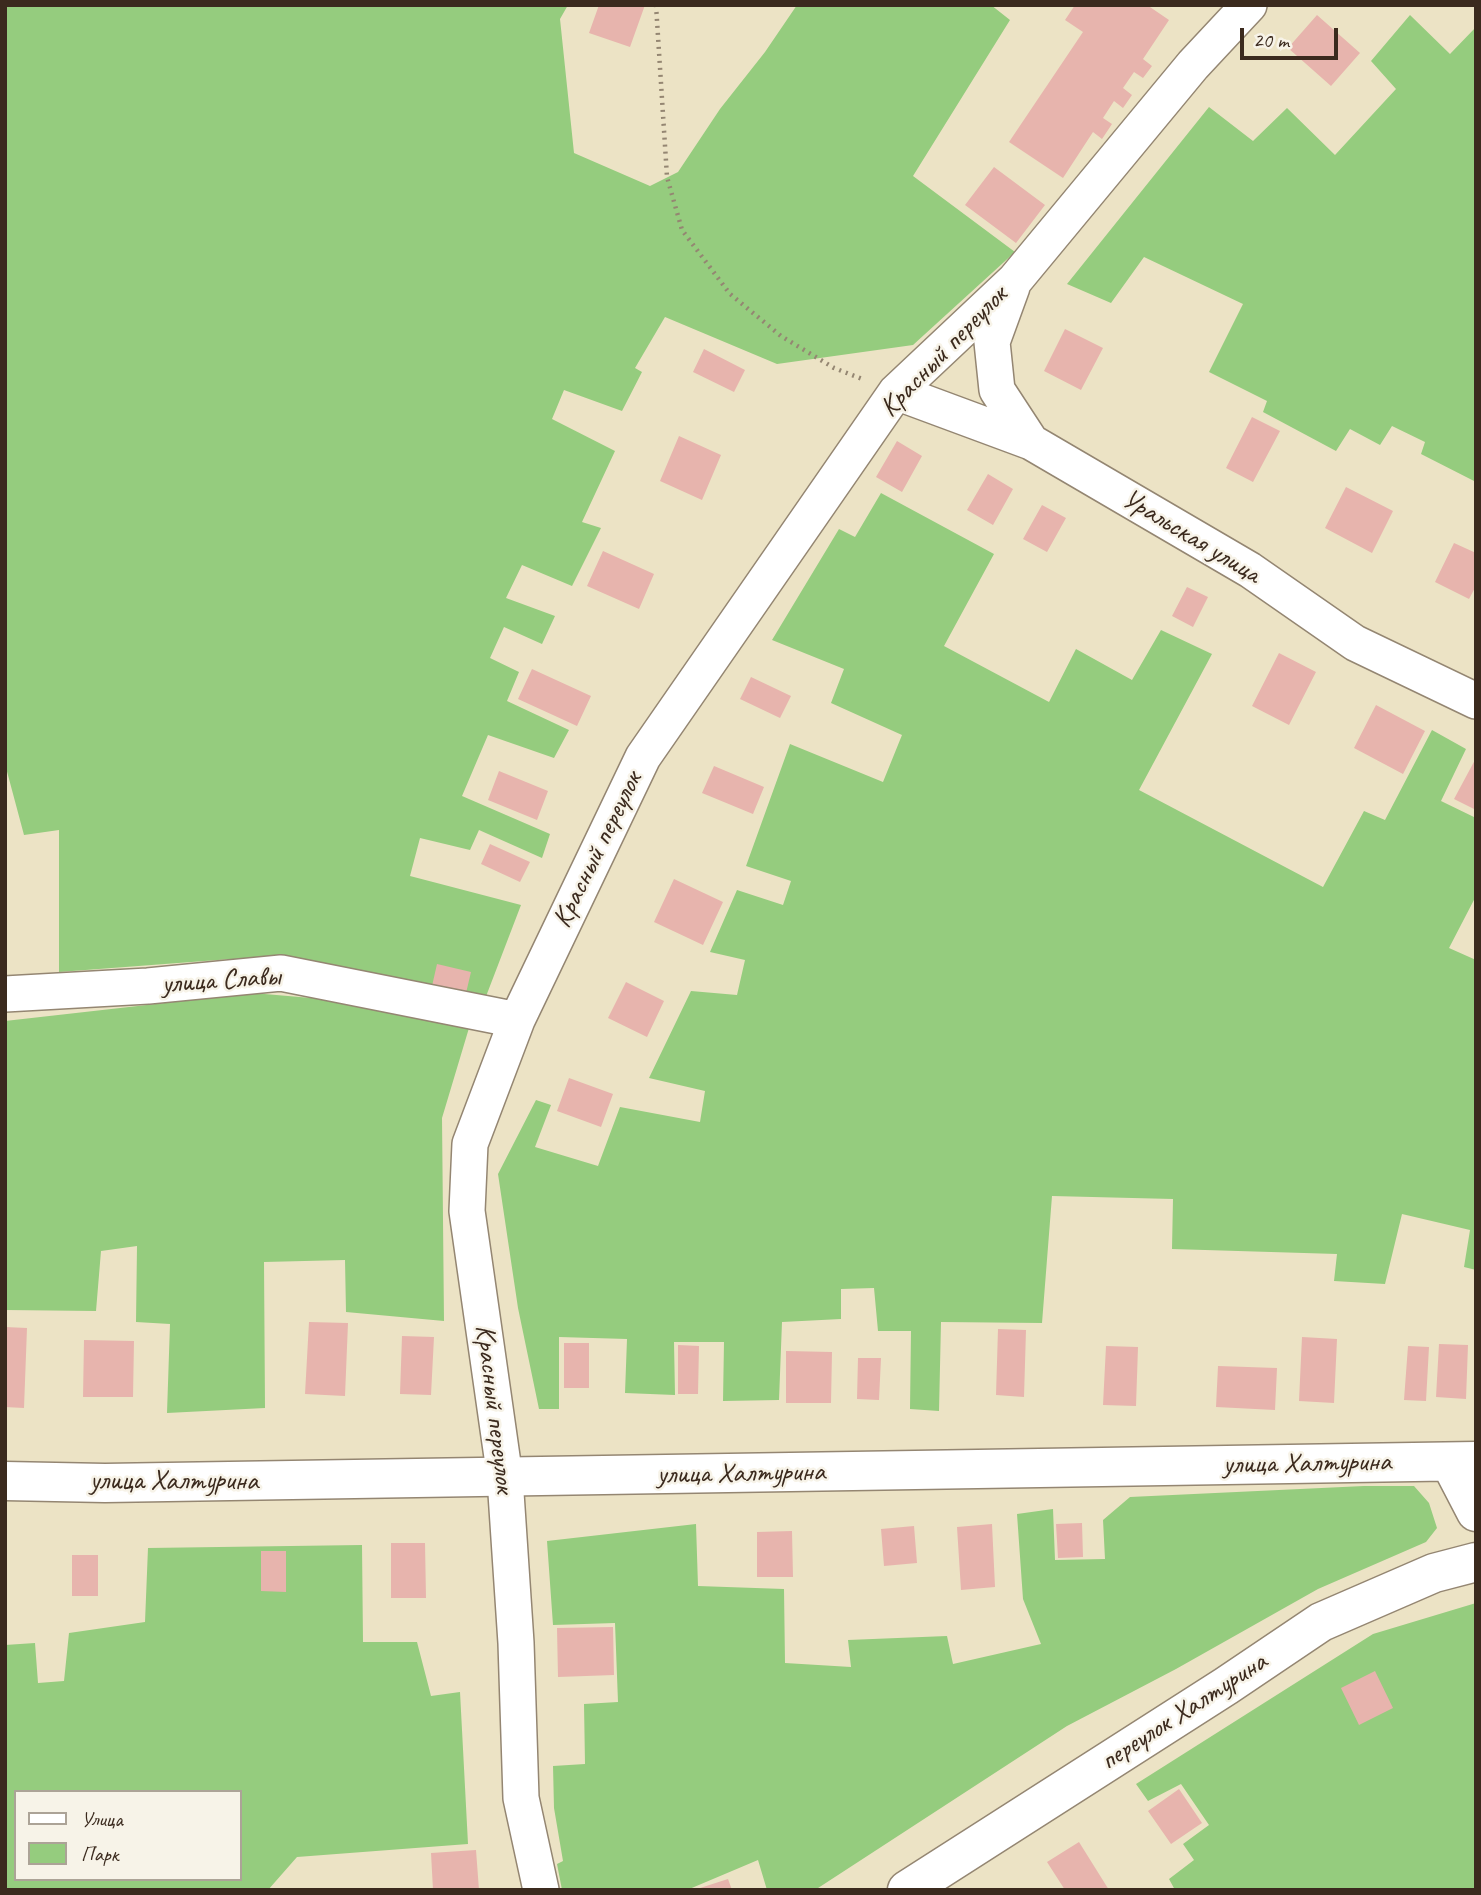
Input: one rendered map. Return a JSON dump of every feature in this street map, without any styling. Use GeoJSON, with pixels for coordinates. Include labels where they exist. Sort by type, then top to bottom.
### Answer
{"type":"FeatureCollection","features":[{"type":"Feature","properties":{"kind":"street","name":"Красный переулок"},"geometry":{"type":"LineString","coordinates":[[541,1890],[521,1798],[516,1643],[505,1478],[467,1211],[470,1144],[517,1020],[643,757],[896,392],[1015,280],[1193,65],[1249,5]]}},
{"type":"Feature","properties":{"kind":"street"},"geometry":{"type":"LineString","coordinates":[[1015,280],[992,342],[997,390],[1031,442]]}},
{"type":"Feature","properties":{"kind":"street","name":"Уральская улица"},"geometry":{"type":"LineString","coordinates":[[896,392],[1031,442],[1250,570],[1355,643],[1476,701]]}},
{"type":"Feature","properties":{"kind":"street","name":"улица Славы"},"geometry":{"type":"LineString","coordinates":[[5,994],[148,986],[281,973],[517,1020]]}},
{"type":"Feature","properties":{"kind":"street"},"geometry":{"type":"LineString","coordinates":[[1463,1461],[1476,1512]]}},
{"type":"Feature","properties":{"kind":"street","name":"улица Халтурина"},"geometry":{"type":"LineString","coordinates":[[5,1481],[105,1483],[505,1478],[1463,1461]]}},
{"type":"Feature","properties":{"kind":"street","name":"переулок Халтурина"},"geometry":{"type":"LineString","coordinates":[[907,1890],[1226,1686],[1321,1622],[1434,1573],[1476,1562]]}},
{"type":"Feature","properties":{"kind":"path"},"geometry":{"type":"LineString","coordinates":[[656,5],[667,177],[682,230],[730,294],[781,336],[834,368],[896,392]]}},
{"type":"Feature","properties":{"kind":"green space"},"geometry":{"type":"Polygon","coordinates":[[[5,5],[568,5],[560,19],[574,153],[650,186],[678,172],[720,109],[765,52],[797,5],[991,5],[1010,20],[913,176],[1015,252],[913,345],[777,364],[665,317],[635,368],[642,372],[622,411],[564,390],[552,419],[615,451],[582,522],[601,528],[572,586],[522,565],[506,598],[555,616],[542,644],[504,627],[490,658],[519,672],[507,701],[569,730],[554,758],[488,735],[462,796],[550,834],[542,858],[479,830],[470,850],[420,838],[410,876],[521,905],[485,999],[286,959],[231,959],[59,972],[59,830],[24,835],[5,764],[5,5]]]}},
{"type":"Feature","properties":{"kind":"green space"},"geometry":{"type":"Polygon","coordinates":[[[1410,15],[1450,54],[1476,27],[1476,482],[1421,454],[1425,442],[1392,426],[1380,445],[1350,429],[1336,451],[1263,412],[1267,401],[1209,372],[1243,304],[1144,257],[1111,303],[1067,284],[1209,107],[1253,141],[1287,108],[1335,155],[1396,89],[1371,61],[1410,15]]]}},
{"type":"Feature","properties":{"kind":"green space"},"geometry":{"type":"Polygon","coordinates":[[[881,493],[994,554],[944,646],[1049,702],[1076,649],[1132,680],[1161,630],[1212,654],[1139,790],[1323,887],[1364,811],[1385,820],[1432,730],[1466,749],[1441,801],[1476,818],[1476,896],[1449,948],[1476,960],[1476,1270],[1464,1267],[1470,1230],[1402,1214],[1385,1284],[1334,1281],[1337,1254],[1172,1249],[1173,1199],[1052,1196],[1042,1323],[941,1322],[939,1411],[910,1409],[911,1331],[878,1331],[874,1288],[841,1289],[841,1319],[782,1322],[779,1400],[723,1401],[724,1342],[674,1342],[675,1395],[625,1393],[627,1339],[559,1337],[559,1409],[539,1409],[518,1308],[498,1174],[536,1100],[551,1105],[535,1147],[598,1166],[620,1107],[700,1122],[705,1091],[649,1078],[691,991],[737,995],[745,960],[710,952],[737,890],[783,905],[791,881],[746,866],[790,744],[883,782],[902,735],[831,703],[844,669],[772,640],[839,529],[855,537],[881,493]]]}},
{"type":"Feature","properties":{"kind":"green space"},"geometry":{"type":"Polygon","coordinates":[[[253,993],[346,1001],[469,1028],[442,1118],[444,1321],[346,1312],[345,1260],[264,1262],[265,1408],[167,1413],[170,1324],[136,1322],[137,1246],[101,1251],[96,1311],[5,1310],[5,1021],[253,993]]]}},
{"type":"Feature","properties":{"kind":"green space"},"geometry":{"type":"Polygon","coordinates":[[[1414,1486],[1429,1503],[1437,1528],[1426,1542],[1318,1589],[1176,1669],[1067,1726],[815,1890],[767,1890],[758,1860],[687,1890],[562,1890],[557,1864],[563,1861],[554,1808],[553,1766],[585,1764],[584,1704],[618,1702],[615,1623],[553,1625],[547,1541],[696,1524],[698,1586],[784,1589],[785,1663],[851,1667],[848,1640],[947,1636],[953,1664],[1041,1644],[1023,1599],[1017,1514],[1053,1509],[1055,1560],[1105,1559],[1103,1520],[1130,1497],[1414,1486]]]}},
{"type":"Feature","properties":{"kind":"green space"},"geometry":{"type":"Polygon","coordinates":[[[362,1545],[363,1642],[417,1642],[431,1696],[460,1692],[468,1844],[297,1857],[268,1890],[5,1890],[5,1645],[35,1643],[38,1683],[64,1681],[69,1633],[145,1622],[148,1548],[362,1545]]]}},
{"type":"Feature","properties":{"kind":"green space"},"geometry":{"type":"Polygon","coordinates":[[[1476,1603],[1476,1890],[1175,1890],[1169,1879],[1194,1860],[1183,1844],[1209,1825],[1181,1784],[1148,1801],[1136,1784],[1373,1634],[1476,1603]]]}},
{"type":"Feature","properties":{"kind":"building"},"geometry":{"type":"Polygon","coordinates":[[[599,5],[645,5],[630,47],[589,33],[599,5]]]}},
{"type":"Feature","properties":{"kind":"building"},"geometry":{"type":"Polygon","coordinates":[[[1075,5],[1147,5],[1169,20],[1143,59],[1152,66],[1143,78],[1134,72],[1123,88],[1132,95],[1123,108],[1114,101],[1103,118],[1112,124],[1102,139],[1093,132],[1063,178],[1009,142],[1083,32],[1065,20],[1075,5]]]}},
{"type":"Feature","properties":{"kind":"building"},"geometry":{"type":"Polygon","coordinates":[[[1317,15],[1360,53],[1331,86],[1288,48],[1317,15]]]}},
{"type":"Feature","properties":{"kind":"building"},"geometry":{"type":"Polygon","coordinates":[[[994,167],[1045,205],[1016,243],[965,205],[994,167]]]}},
{"type":"Feature","properties":{"kind":"building"},"geometry":{"type":"Polygon","coordinates":[[[1065,329],[1103,348],[1081,390],[1044,371],[1065,329]]]}},
{"type":"Feature","properties":{"kind":"building"},"geometry":{"type":"Polygon","coordinates":[[[704,349],[745,370],[734,392],[693,372],[704,349]]]}},
{"type":"Feature","properties":{"kind":"building"},"geometry":{"type":"Polygon","coordinates":[[[1252,417],[1280,431],[1253,482],[1226,468],[1252,417]]]}},
{"type":"Feature","properties":{"kind":"building"},"geometry":{"type":"Polygon","coordinates":[[[679,436],[721,455],[702,500],[660,481],[679,436]]]}},
{"type":"Feature","properties":{"kind":"building"},"geometry":{"type":"Polygon","coordinates":[[[897,441],[922,456],[902,492],[876,477],[897,441]]]}},
{"type":"Feature","properties":{"kind":"building"},"geometry":{"type":"Polygon","coordinates":[[[988,474],[1013,489],[993,525],[967,510],[988,474]]]}},
{"type":"Feature","properties":{"kind":"building"},"geometry":{"type":"Polygon","coordinates":[[[1346,487],[1393,511],[1372,553],[1325,528],[1346,487]]]}},
{"type":"Feature","properties":{"kind":"building"},"geometry":{"type":"Polygon","coordinates":[[[1042,505],[1066,518],[1047,552],[1023,539],[1042,505]]]}},
{"type":"Feature","properties":{"kind":"building"},"geometry":{"type":"Polygon","coordinates":[[[1454,543],[1476,553],[1476,586],[1469,599],[1435,582],[1454,543]]]}},
{"type":"Feature","properties":{"kind":"building"},"geometry":{"type":"Polygon","coordinates":[[[603,551],[654,574],[639,609],[587,586],[603,551]]]}},
{"type":"Feature","properties":{"kind":"building"},"geometry":{"type":"Polygon","coordinates":[[[1187,587],[1208,597],[1193,627],[1172,616],[1187,587]]]}},
{"type":"Feature","properties":{"kind":"building"},"geometry":{"type":"Polygon","coordinates":[[[1279,653],[1316,672],[1289,725],[1252,706],[1279,653]]]}},
{"type":"Feature","properties":{"kind":"building"},"geometry":{"type":"Polygon","coordinates":[[[532,669],[591,696],[577,726],[518,699],[532,669]]]}},
{"type":"Feature","properties":{"kind":"building"},"geometry":{"type":"Polygon","coordinates":[[[751,677],[791,696],[780,718],[740,699],[751,677]]]}},
{"type":"Feature","properties":{"kind":"building"},"geometry":{"type":"Polygon","coordinates":[[[1376,705],[1425,731],[1403,774],[1354,748],[1376,705]]]}},
{"type":"Feature","properties":{"kind":"building"},"geometry":{"type":"Polygon","coordinates":[[[1476,758],[1476,810],[1454,799],[1476,758]]]}},
{"type":"Feature","properties":{"kind":"building"},"geometry":{"type":"Polygon","coordinates":[[[714,766],[764,787],[753,814],[702,793],[714,766]]]}},
{"type":"Feature","properties":{"kind":"building"},"geometry":{"type":"Polygon","coordinates":[[[499,771],[548,791],[537,820],[488,800],[499,771]]]}},
{"type":"Feature","properties":{"kind":"building"},"geometry":{"type":"Polygon","coordinates":[[[490,844],[530,862],[520,882],[481,864],[490,844]]]}},
{"type":"Feature","properties":{"kind":"building"},"geometry":{"type":"Polygon","coordinates":[[[674,879],[723,902],[703,945],[654,922],[674,879]]]}},
{"type":"Feature","properties":{"kind":"building"},"geometry":{"type":"Polygon","coordinates":[[[437,964],[471,972],[466,993],[432,986],[437,964]]]}},
{"type":"Feature","properties":{"kind":"building"},"geometry":{"type":"Polygon","coordinates":[[[626,982],[664,1001],[647,1037],[608,1018],[626,982]]]}},
{"type":"Feature","properties":{"kind":"building"},"geometry":{"type":"Polygon","coordinates":[[[569,1078],[613,1094],[601,1127],[557,1111],[569,1078]]]}},
{"type":"Feature","properties":{"kind":"building"},"geometry":{"type":"Polygon","coordinates":[[[309,1322],[348,1323],[345,1396],[305,1394],[309,1322]]]}},
{"type":"Feature","properties":{"kind":"building"},"geometry":{"type":"Polygon","coordinates":[[[5,1327],[27,1328],[24,1408],[5,1407],[5,1327]]]}},
{"type":"Feature","properties":{"kind":"building"},"geometry":{"type":"Polygon","coordinates":[[[998,1329],[1026,1330],[1024,1397],[996,1395],[998,1329]]]}},
{"type":"Feature","properties":{"kind":"building"},"geometry":{"type":"Polygon","coordinates":[[[402,1336],[434,1337],[431,1395],[400,1394],[402,1336]]]}},
{"type":"Feature","properties":{"kind":"building"},"geometry":{"type":"Polygon","coordinates":[[[1302,1337],[1337,1339],[1334,1403],[1299,1401],[1302,1337]]]}},
{"type":"Feature","properties":{"kind":"building"},"geometry":{"type":"Polygon","coordinates":[[[84,1340],[134,1341],[133,1397],[83,1397],[84,1340]]]}},
{"type":"Feature","properties":{"kind":"building"},"geometry":{"type":"Polygon","coordinates":[[[564,1343],[589,1343],[589,1388],[564,1388],[564,1343]]]}},
{"type":"Feature","properties":{"kind":"building"},"geometry":{"type":"Polygon","coordinates":[[[1439,1344],[1468,1345],[1466,1399],[1436,1397],[1439,1344]]]}},
{"type":"Feature","properties":{"kind":"building"},"geometry":{"type":"Polygon","coordinates":[[[678,1345],[699,1346],[698,1394],[678,1394],[678,1345]]]}},
{"type":"Feature","properties":{"kind":"building"},"geometry":{"type":"Polygon","coordinates":[[[1106,1346],[1138,1347],[1136,1406],[1103,1405],[1106,1346]]]}},
{"type":"Feature","properties":{"kind":"building"},"geometry":{"type":"Polygon","coordinates":[[[1408,1346],[1429,1347],[1426,1401],[1404,1400],[1408,1346]]]}},
{"type":"Feature","properties":{"kind":"building"},"geometry":{"type":"Polygon","coordinates":[[[786,1351],[832,1352],[831,1403],[786,1403],[786,1351]]]}},
{"type":"Feature","properties":{"kind":"building"},"geometry":{"type":"Polygon","coordinates":[[[858,1358],[881,1358],[879,1400],[857,1399],[858,1358]]]}},
{"type":"Feature","properties":{"kind":"building"},"geometry":{"type":"Polygon","coordinates":[[[1218,1366],[1277,1368],[1275,1410],[1216,1407],[1218,1366]]]}},
{"type":"Feature","properties":{"kind":"building"},"geometry":{"type":"Polygon","coordinates":[[[1082,1523],[1083,1557],[1058,1558],[1056,1524],[1082,1523]]]}},
{"type":"Feature","properties":{"kind":"building"},"geometry":{"type":"Polygon","coordinates":[[[992,1524],[995,1587],[961,1590],[957,1527],[992,1524]]]}},
{"type":"Feature","properties":{"kind":"building"},"geometry":{"type":"Polygon","coordinates":[[[914,1526],[917,1563],[884,1566],[881,1529],[914,1526]]]}},
{"type":"Feature","properties":{"kind":"building"},"geometry":{"type":"Polygon","coordinates":[[[792,1531],[793,1577],[757,1577],[757,1532],[792,1531]]]}},
{"type":"Feature","properties":{"kind":"building"},"geometry":{"type":"Polygon","coordinates":[[[391,1543],[425,1543],[426,1598],[391,1598],[391,1543]]]}},
{"type":"Feature","properties":{"kind":"building"},"geometry":{"type":"Polygon","coordinates":[[[261,1551],[286,1551],[286,1592],[261,1591],[261,1551]]]}},
{"type":"Feature","properties":{"kind":"building"},"geometry":{"type":"Polygon","coordinates":[[[72,1555],[98,1555],[98,1596],[72,1596],[72,1555]]]}},
{"type":"Feature","properties":{"kind":"building"},"geometry":{"type":"Polygon","coordinates":[[[613,1627],[614,1675],[558,1677],[557,1628],[613,1627]]]}},
{"type":"Feature","properties":{"kind":"building"},"geometry":{"type":"Polygon","coordinates":[[[1375,1671],[1393,1708],[1359,1725],[1341,1688],[1375,1671]]]}},
{"type":"Feature","properties":{"kind":"building"},"geometry":{"type":"Polygon","coordinates":[[[1179,1789],[1202,1823],[1171,1844],[1148,1811],[1179,1789]]]}},
{"type":"Feature","properties":{"kind":"building"},"geometry":{"type":"Polygon","coordinates":[[[1079,1842],[1109,1890],[1065,1890],[1047,1862],[1079,1842]]]}},
{"type":"Feature","properties":{"kind":"building"},"geometry":{"type":"Polygon","coordinates":[[[476,1850],[479,1890],[433,1890],[431,1853],[476,1850]]]}},
{"type":"Feature","properties":{"kind":"building"},"geometry":{"type":"Polygon","coordinates":[[[728,1879],[732,1890],[697,1890],[697,1889],[728,1879]]]}}]}
